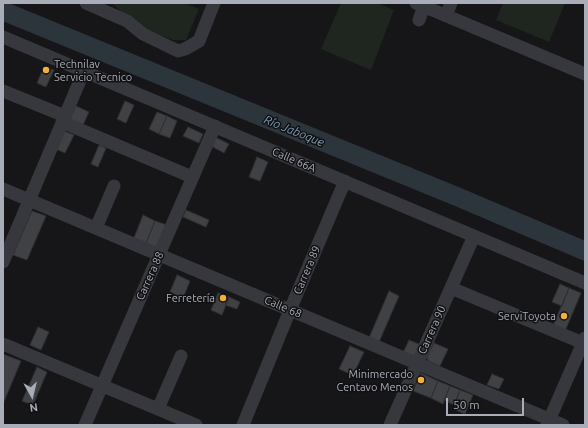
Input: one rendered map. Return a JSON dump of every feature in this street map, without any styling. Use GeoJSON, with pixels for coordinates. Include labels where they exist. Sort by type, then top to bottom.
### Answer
{"type":"FeatureCollection","features":[{"type":"Feature","properties":{"kind":"street"},"geometry":{"type":"LineString","coordinates":[[86,3],[127,21],[143,34],[178,51],[185,49],[199,41],[214,3]]}},
{"type":"Feature","properties":{"kind":"street"},"geometry":{"type":"LineString","coordinates":[[446,16],[451,3]]}},
{"type":"Feature","properties":{"kind":"street"},"geometry":{"type":"LineString","coordinates":[[419,20],[420,5],[583,77]]}},
{"type":"Feature","properties":{"kind":"street","name":"Calle 66A"},"geometry":{"type":"LineString","coordinates":[[3,37],[585,283]]}},
{"type":"Feature","properties":{"kind":"street"},"geometry":{"type":"LineString","coordinates":[[3,262],[84,71]]}},
{"type":"Feature","properties":{"kind":"street"},"geometry":{"type":"LineString","coordinates":[[3,91],[192,177]]}},
{"type":"Feature","properties":{"kind":"street","name":"Carrera 88"},"geometry":{"type":"LineString","coordinates":[[85,425],[215,126]]}},
{"type":"Feature","properties":{"kind":"street","name":"Carrera 89"},"geometry":{"type":"LineString","coordinates":[[243,425],[345,181]]}},
{"type":"Feature","properties":{"kind":"street"},"geometry":{"type":"LineString","coordinates":[[96,228],[114,186]]}},
{"type":"Feature","properties":{"kind":"street","name":"Calle 68"},"geometry":{"type":"LineString","coordinates":[[3,189],[417,364],[548,422],[563,425]]}},
{"type":"Feature","properties":{"kind":"street","name":"Carrera 90"},"geometry":{"type":"LineString","coordinates":[[390,425],[474,236]]}},
{"type":"Feature","properties":{"kind":"street"},"geometry":{"type":"LineString","coordinates":[[451,288],[584,340],[548,422]]}},
{"type":"Feature","properties":{"kind":"street"},"geometry":{"type":"LineString","coordinates":[[3,344],[196,425]]}},
{"type":"Feature","properties":{"kind":"street"},"geometry":{"type":"LineString","coordinates":[[158,409],[181,356]]}},
{"type":"Feature","properties":{"kind":"shaded area"},"geometry":{"type":"Polygon","coordinates":[[[112,3],[185,3],[199,9],[186,40],[173,40],[148,30],[122,12],[112,3]]]}},
{"type":"Feature","properties":{"kind":"shaded area"},"geometry":{"type":"Polygon","coordinates":[[[341,3],[377,3],[394,10],[371,70],[321,49],[341,3]]]}},
{"type":"Feature","properties":{"kind":"shaded area"},"geometry":{"type":"Polygon","coordinates":[[[503,3],[565,3],[549,42],[496,20],[503,3]]]}},
{"type":"Feature","properties":{"kind":"building"},"geometry":{"type":"Polygon","coordinates":[[[44,67],[54,70],[46,87],[37,83],[44,67]]]}},
{"type":"Feature","properties":{"kind":"building"},"geometry":{"type":"Polygon","coordinates":[[[125,101],[134,105],[126,123],[117,119],[125,101]]]}},
{"type":"Feature","properties":{"kind":"building"},"geometry":{"type":"Polygon","coordinates":[[[76,106],[89,112],[82,127],[69,121],[76,106]]]}},
{"type":"Feature","properties":{"kind":"building"},"geometry":{"type":"Polygon","coordinates":[[[157,112],[167,116],[159,134],[149,129],[157,112]]]}},
{"type":"Feature","properties":{"kind":"building"},"geometry":{"type":"Polygon","coordinates":[[[167,116],[177,121],[170,138],[159,134],[167,116]]]}},
{"type":"Feature","properties":{"kind":"building"},"geometry":{"type":"Polygon","coordinates":[[[188,127],[203,134],[199,143],[183,136],[188,127]]]}},
{"type":"Feature","properties":{"kind":"building"},"geometry":{"type":"Polygon","coordinates":[[[64,131],[74,135],[65,153],[56,149],[64,131]]]}},
{"type":"Feature","properties":{"kind":"building"},"geometry":{"type":"Polygon","coordinates":[[[215,137],[229,144],[224,153],[211,146],[215,137]]]}},
{"type":"Feature","properties":{"kind":"building"},"geometry":{"type":"Polygon","coordinates":[[[99,145],[106,148],[98,167],[91,164],[99,145]]]}},
{"type":"Feature","properties":{"kind":"building"},"geometry":{"type":"Polygon","coordinates":[[[257,157],[268,162],[260,181],[249,177],[257,157]]]}},
{"type":"Feature","properties":{"kind":"building"},"geometry":{"type":"Polygon","coordinates":[[[186,210],[209,220],[206,227],[183,217],[186,210]]]}},
{"type":"Feature","properties":{"kind":"building"},"geometry":{"type":"Polygon","coordinates":[[[32,211],[46,216],[27,260],[13,255],[32,211]]]}},
{"type":"Feature","properties":{"kind":"building"},"geometry":{"type":"Polygon","coordinates":[[[143,215],[155,221],[146,243],[134,238],[143,215]]]}},
{"type":"Feature","properties":{"kind":"building"},"geometry":{"type":"Polygon","coordinates":[[[155,221],[167,225],[157,248],[146,243],[155,221]]]}},
{"type":"Feature","properties":{"kind":"building"},"geometry":{"type":"Polygon","coordinates":[[[177,275],[190,281],[183,298],[170,292],[177,275]]]}},
{"type":"Feature","properties":{"kind":"building"},"geometry":{"type":"Polygon","coordinates":[[[560,284],[569,288],[562,306],[552,302],[560,284]]]}},
{"type":"Feature","properties":{"kind":"building","name":"ServiToyota"},"geometry":{"type":"Polygon","coordinates":[[[569,288],[581,293],[565,331],[553,326],[569,288]]]}},
{"type":"Feature","properties":{"kind":"building"},"geometry":{"type":"Polygon","coordinates":[[[389,291],[399,296],[379,342],[369,338],[389,291]]]}},
{"type":"Feature","properties":{"kind":"building"},"geometry":{"type":"Polygon","coordinates":[[[218,293],[229,297],[222,315],[211,310],[218,293]]]}},
{"type":"Feature","properties":{"kind":"building"},"geometry":{"type":"Polygon","coordinates":[[[229,297],[240,302],[237,309],[225,305],[229,297]]]}},
{"type":"Feature","properties":{"kind":"building"},"geometry":{"type":"Polygon","coordinates":[[[38,327],[49,332],[41,350],[30,345],[38,327]]]}},
{"type":"Feature","properties":{"kind":"building"},"geometry":{"type":"Polygon","coordinates":[[[409,340],[421,345],[416,355],[412,356],[403,353],[409,340]]]}},
{"type":"Feature","properties":{"kind":"building"},"geometry":{"type":"Polygon","coordinates":[[[434,343],[448,349],[440,366],[428,361],[427,357],[434,343]]]}},
{"type":"Feature","properties":{"kind":"building"},"geometry":{"type":"Polygon","coordinates":[[[350,346],[364,352],[353,375],[339,369],[350,346]]]}},
{"type":"Feature","properties":{"kind":"building"},"geometry":{"type":"Polygon","coordinates":[[[3,354],[21,361],[3,404],[3,354]]]}},
{"type":"Feature","properties":{"kind":"building"},"geometry":{"type":"Polygon","coordinates":[[[37,367],[47,372],[33,405],[22,401],[37,367]]]}},
{"type":"Feature","properties":{"kind":"building"},"geometry":{"type":"Polygon","coordinates":[[[421,373],[438,381],[431,398],[413,391],[421,373]]]}},
{"type":"Feature","properties":{"kind":"building"},"geometry":{"type":"Polygon","coordinates":[[[492,374],[504,379],[499,389],[487,385],[492,374]]]}},
{"type":"Feature","properties":{"kind":"building"},"geometry":{"type":"Polygon","coordinates":[[[438,381],[450,386],[443,404],[431,398],[438,381]]]}},
{"type":"Feature","properties":{"kind":"building"},"geometry":{"type":"Polygon","coordinates":[[[450,386],[460,390],[454,405],[444,400],[450,386]]]}},
{"type":"Feature","properties":{"kind":"building"},"geometry":{"type":"Polygon","coordinates":[[[460,390],[473,395],[465,414],[453,409],[460,390]]]}},
{"type":"Feature","properties":{"kind":"waterway","name":"Río Jaboque"},"geometry":{"type":"LineString","coordinates":[[3,11],[458,197],[585,251]]}},
{"type":"Feature","properties":{"kind":"place","name":"Technilav Servicio Tecnico"},"geometry":{"type":"Point","coordinates":[46,70]}},
{"type":"Feature","properties":{"kind":"place","name":"Ferretería"},"geometry":{"type":"Point","coordinates":[223,298]}},
{"type":"Feature","properties":{"kind":"place","name":"ServiToyota"},"geometry":{"type":"Point","coordinates":[564,316]}},
{"type":"Feature","properties":{"kind":"place","name":"Minimercado Centavo Menos"},"geometry":{"type":"Point","coordinates":[421,380]}}]}
